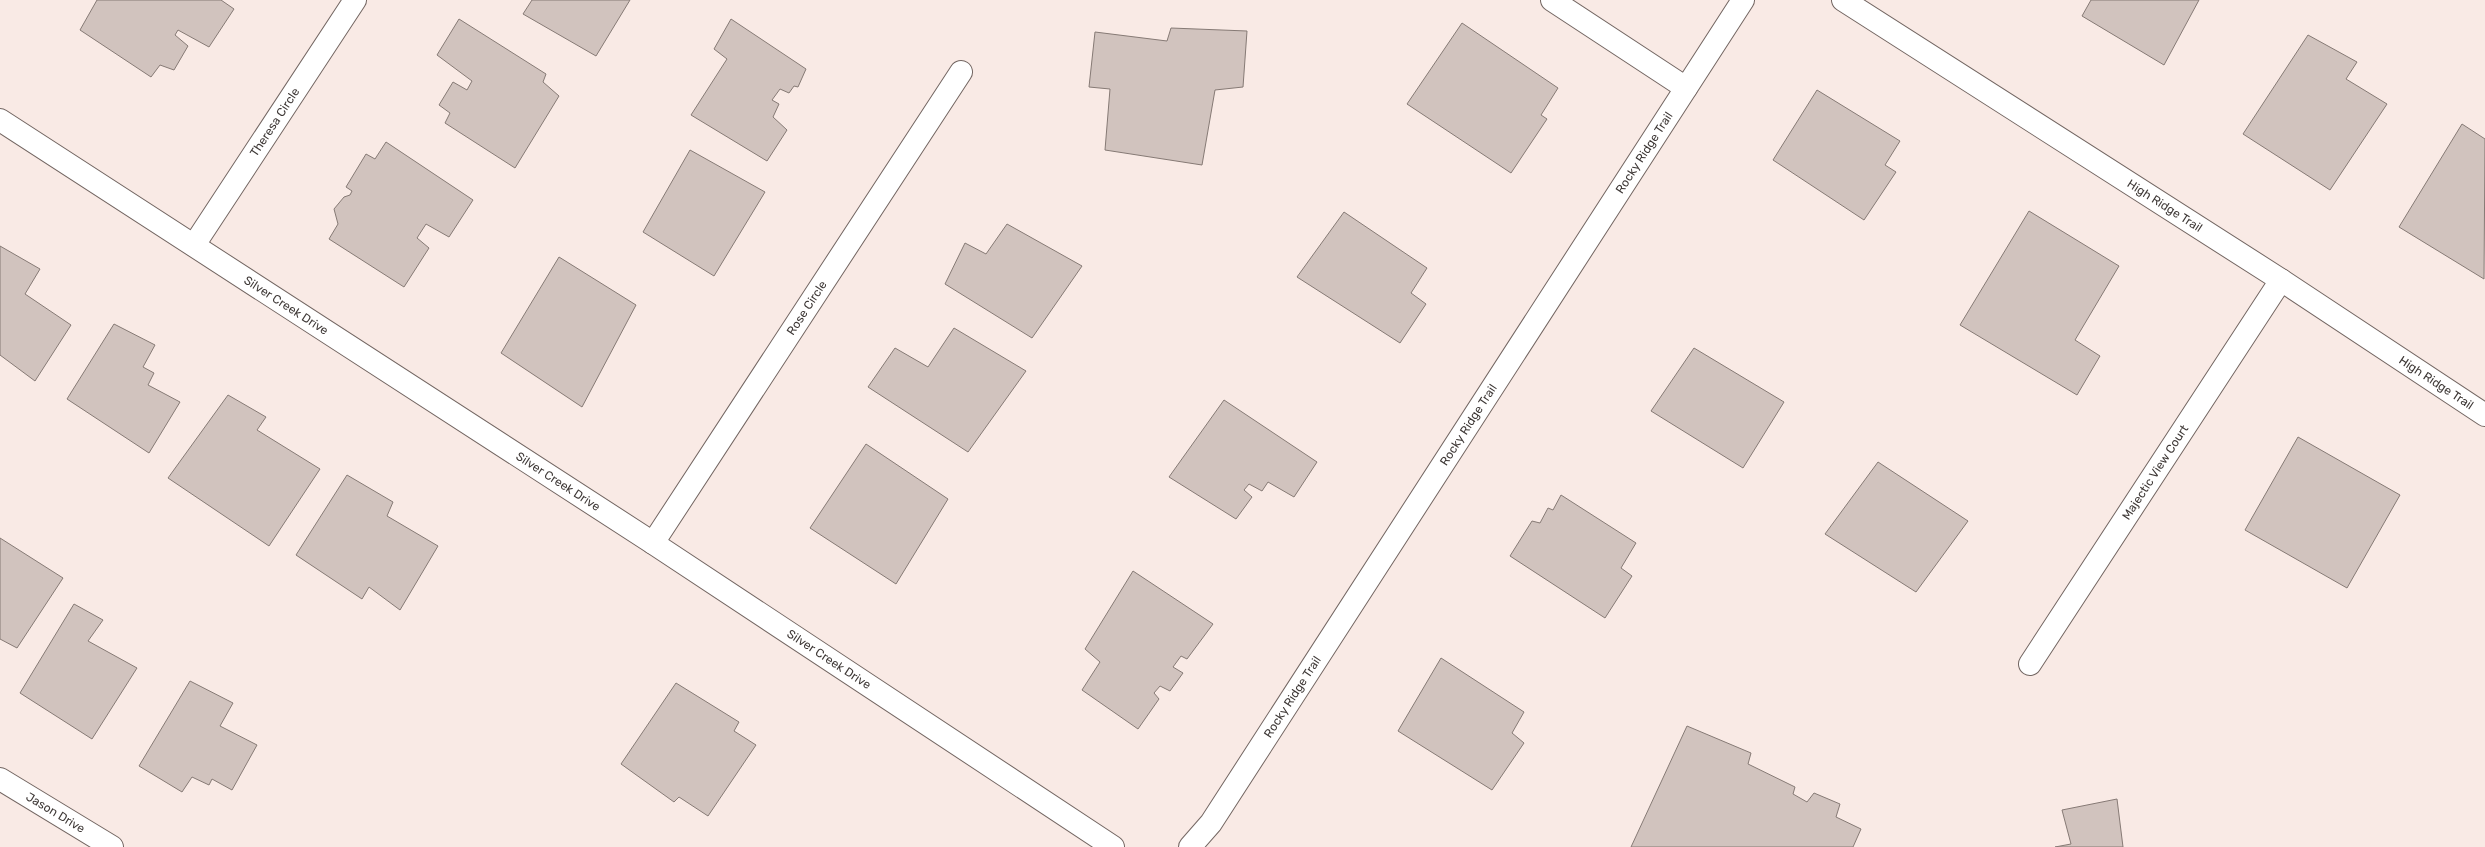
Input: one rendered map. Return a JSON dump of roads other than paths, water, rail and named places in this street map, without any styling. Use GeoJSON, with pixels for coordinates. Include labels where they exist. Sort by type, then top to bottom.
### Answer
{"type":"FeatureCollection","features":[{"type":"Feature","properties":{"kind":"street","name":"Theresa Circle"},"geometry":{"type":"LineString","coordinates":[[194,245],[355,0]]}},
{"type":"Feature","properties":{"kind":"street"},"geometry":{"type":"LineString","coordinates":[[1552,0],[1686,88]]}},
{"type":"Feature","properties":{"kind":"street","name":"Rocky Ridge Trail"},"geometry":{"type":"LineString","coordinates":[[1190,847],[1210,823],[1743,0]]}},
{"type":"Feature","properties":{"kind":"street","name":"High Ridge Trail"},"geometry":{"type":"LineString","coordinates":[[1843,0],[2281,280],[2485,416]]}},
{"type":"Feature","properties":{"kind":"street","name":"Rose Circle"},"geometry":{"type":"LineString","coordinates":[[653,543],[962,72]]}},
{"type":"Feature","properties":{"kind":"street","name":"Silver Creek Drive"},"geometry":{"type":"LineString","coordinates":[[0,120],[653,543],[1113,847]]}},
{"type":"Feature","properties":{"kind":"street","name":"Majectic View Court"},"geometry":{"type":"LineString","coordinates":[[2030,664],[2281,280]]}},
{"type":"Feature","properties":{"kind":"street","name":"Jason Drive"},"geometry":{"type":"LineString","coordinates":[[0,779],[112,847]]}}]}
